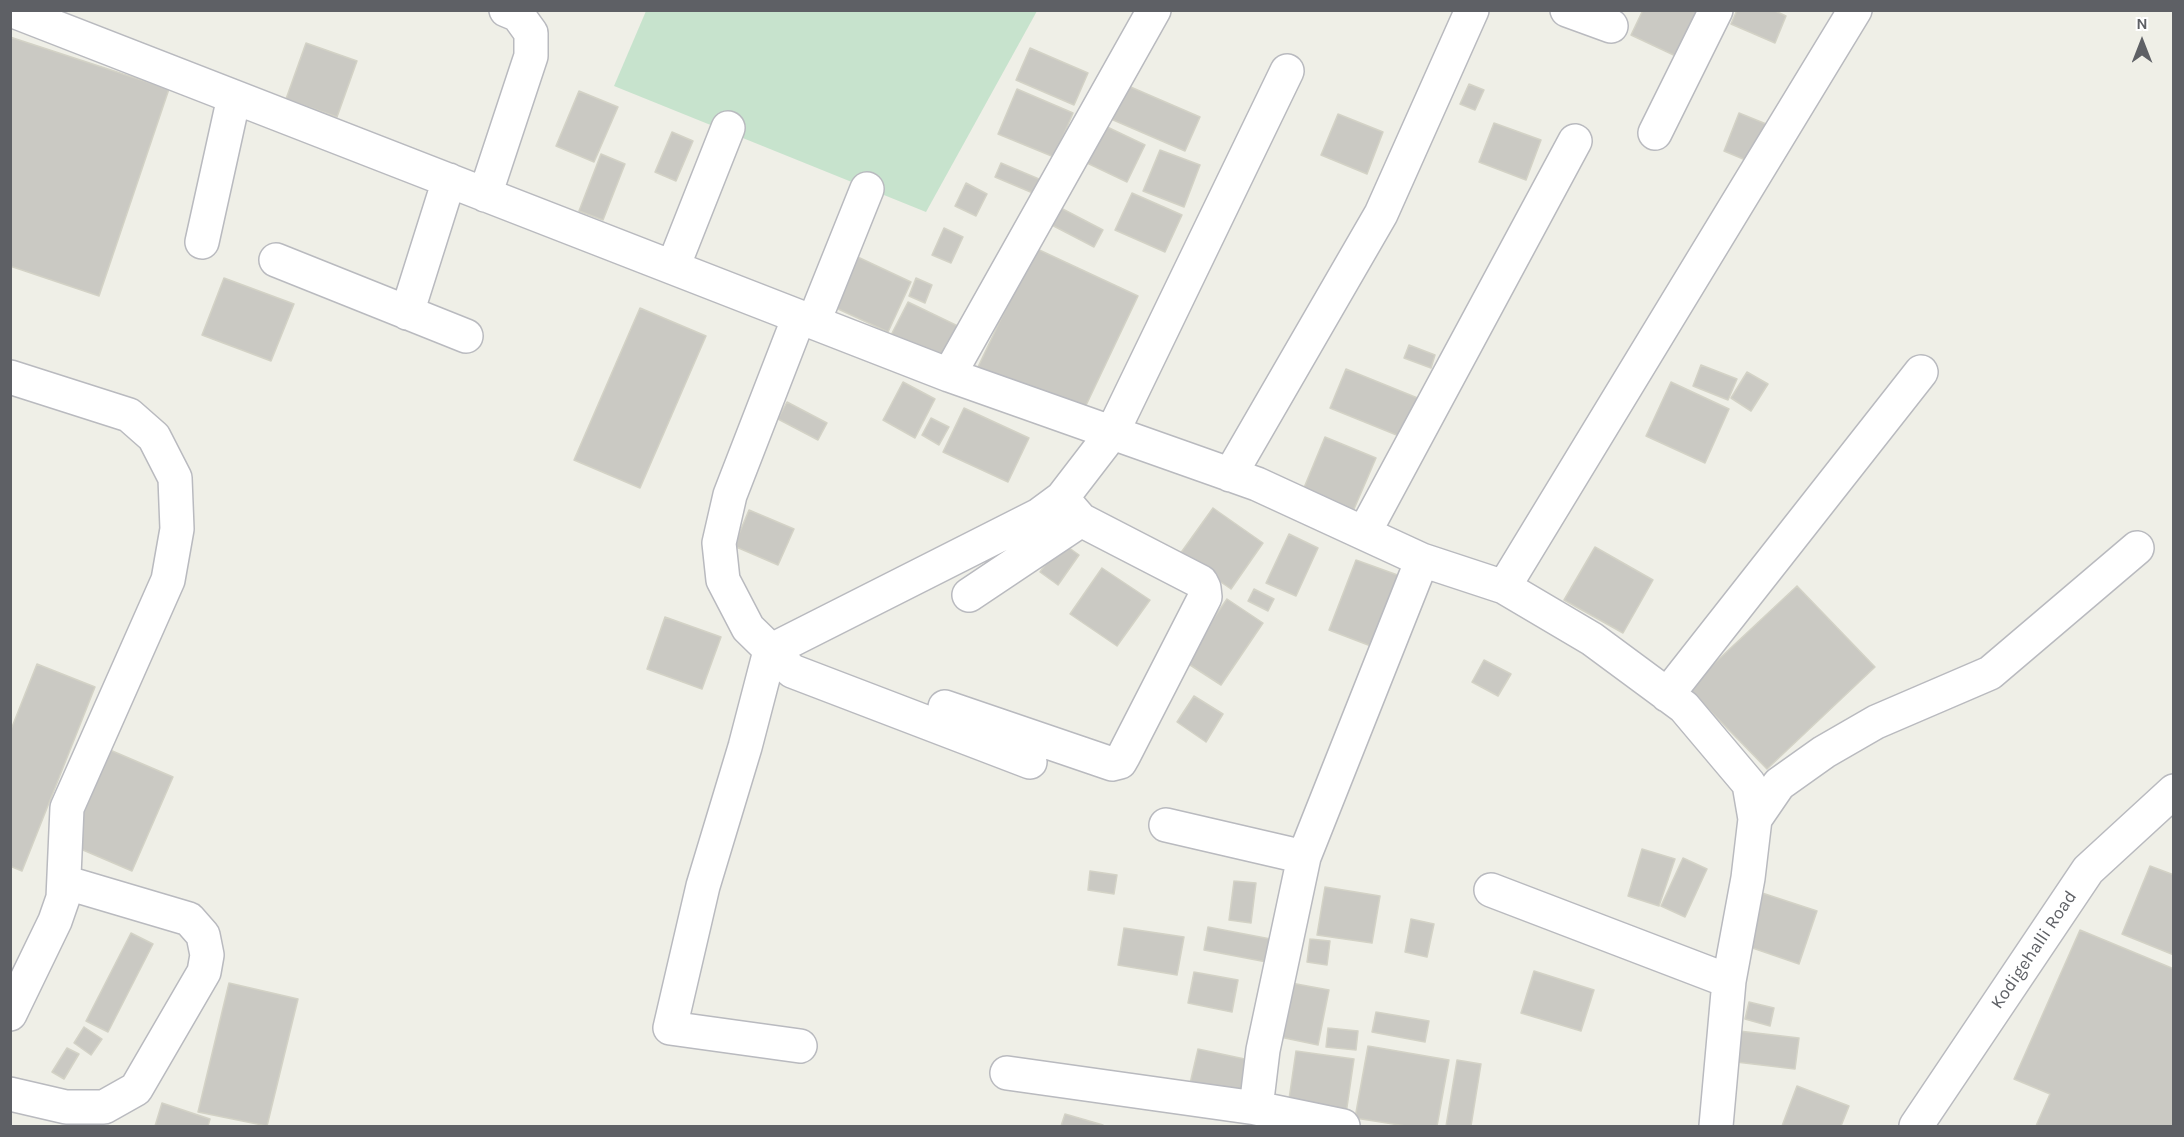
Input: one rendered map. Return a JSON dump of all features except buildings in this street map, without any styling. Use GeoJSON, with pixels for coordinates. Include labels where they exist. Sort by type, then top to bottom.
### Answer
{"type":"FeatureCollection","features":[{"type":"Feature","properties":{"kind":"street"},"geometry":{"type":"LineString","coordinates":[[11,10],[949,375],[1257,484],[1422,560],[1504,587],[1592,639],[1684,707],[1749,784],[1755,819],[1729,981],[1716,1126]]}},
{"type":"Feature","properties":{"kind":"street"},"geometry":{"type":"LineString","coordinates":[[485,195],[531,56],[531,33],[518,15],[507,10]]}},
{"type":"Feature","properties":{"kind":"street"},"geometry":{"type":"LineString","coordinates":[[949,375],[1154,10]]}},
{"type":"Feature","properties":{"kind":"street"},"geometry":{"type":"LineString","coordinates":[[1230,475],[1381,213],[1472,10]]}},
{"type":"Feature","properties":{"kind":"street"},"geometry":{"type":"LineString","coordinates":[[1567,10],[1611,26]]}},
{"type":"Feature","properties":{"kind":"street"},"geometry":{"type":"LineString","coordinates":[[1655,133],[1716,10]]}},
{"type":"Feature","properties":{"kind":"street"},"geometry":{"type":"LineString","coordinates":[[1504,587],[1856,10]]}},
{"type":"Feature","properties":{"kind":"street"},"geometry":{"type":"LineString","coordinates":[[969,596],[1072,509],[1112,433],[1287,71]]}},
{"type":"Feature","properties":{"kind":"street"},"geometry":{"type":"LineString","coordinates":[[202,242],[234,97]]}},
{"type":"Feature","properties":{"kind":"street"},"geometry":{"type":"LineString","coordinates":[[673,267],[728,128]]}},
{"type":"Feature","properties":{"kind":"street"},"geometry":{"type":"LineString","coordinates":[[1364,533],[1575,141]]}},
{"type":"Feature","properties":{"kind":"street"},"geometry":{"type":"LineString","coordinates":[[407,313],[449,180]]}},
{"type":"Feature","properties":{"kind":"street"},"geometry":{"type":"LineString","coordinates":[[867,189],[729,495],[719,543],[723,580],[748,628],[792,671],[1030,762]]}},
{"type":"Feature","properties":{"kind":"street"},"geometry":{"type":"LineString","coordinates":[[276,260],[466,336]]}},
{"type":"Feature","properties":{"kind":"street"},"geometry":{"type":"LineString","coordinates":[[1667,694],[1921,372]]}},
{"type":"Feature","properties":{"kind":"street"},"geometry":{"type":"LineString","coordinates":[[10,377],[129,415],[154,437],[175,478],[177,529],[168,580],[67,808],[63,898],[56,921],[10,1014]]}},
{"type":"Feature","properties":{"kind":"street"},"geometry":{"type":"LineString","coordinates":[[800,1046],[670,1028],[703,886],[746,747],[770,651],[1039,515],[1072,509],[1201,582],[1204,588],[1205,597],[1120,762],[1112,764],[931,702]]}},
{"type":"Feature","properties":{"kind":"street"},"geometry":{"type":"LineString","coordinates":[[1755,819],[1779,784],[1824,752],[1876,722],[1990,673],[2137,548]]}},
{"type":"Feature","properties":{"kind":"street"},"geometry":{"type":"LineString","coordinates":[[1256,1108],[1263,1050],[1304,857],[1422,560]]}},
{"type":"Feature","properties":{"kind":"street","name":"Kodigehalli Road"},"geometry":{"type":"LineString","coordinates":[[1916,1126],[2088,870],[2174,791]]}},
{"type":"Feature","properties":{"kind":"street"},"geometry":{"type":"LineString","coordinates":[[1166,825],[1304,857]]}},
{"type":"Feature","properties":{"kind":"street"},"geometry":{"type":"LineString","coordinates":[[10,1094],[66,1107],[104,1107],[136,1089],[204,972],[207,955],[203,935],[189,920],[64,882]]}},
{"type":"Feature","properties":{"kind":"street"},"geometry":{"type":"LineString","coordinates":[[1491,891],[1729,981]]}},
{"type":"Feature","properties":{"kind":"street"},"geometry":{"type":"LineString","coordinates":[[1007,1073],[1256,1108],[1343,1126]]}},
{"type":"Feature","properties":{"kind":"green space"},"geometry":{"type":"Polygon","coordinates":[[[646,11],[1037,11],[926,212],[614,86],[646,11]]]}}]}
